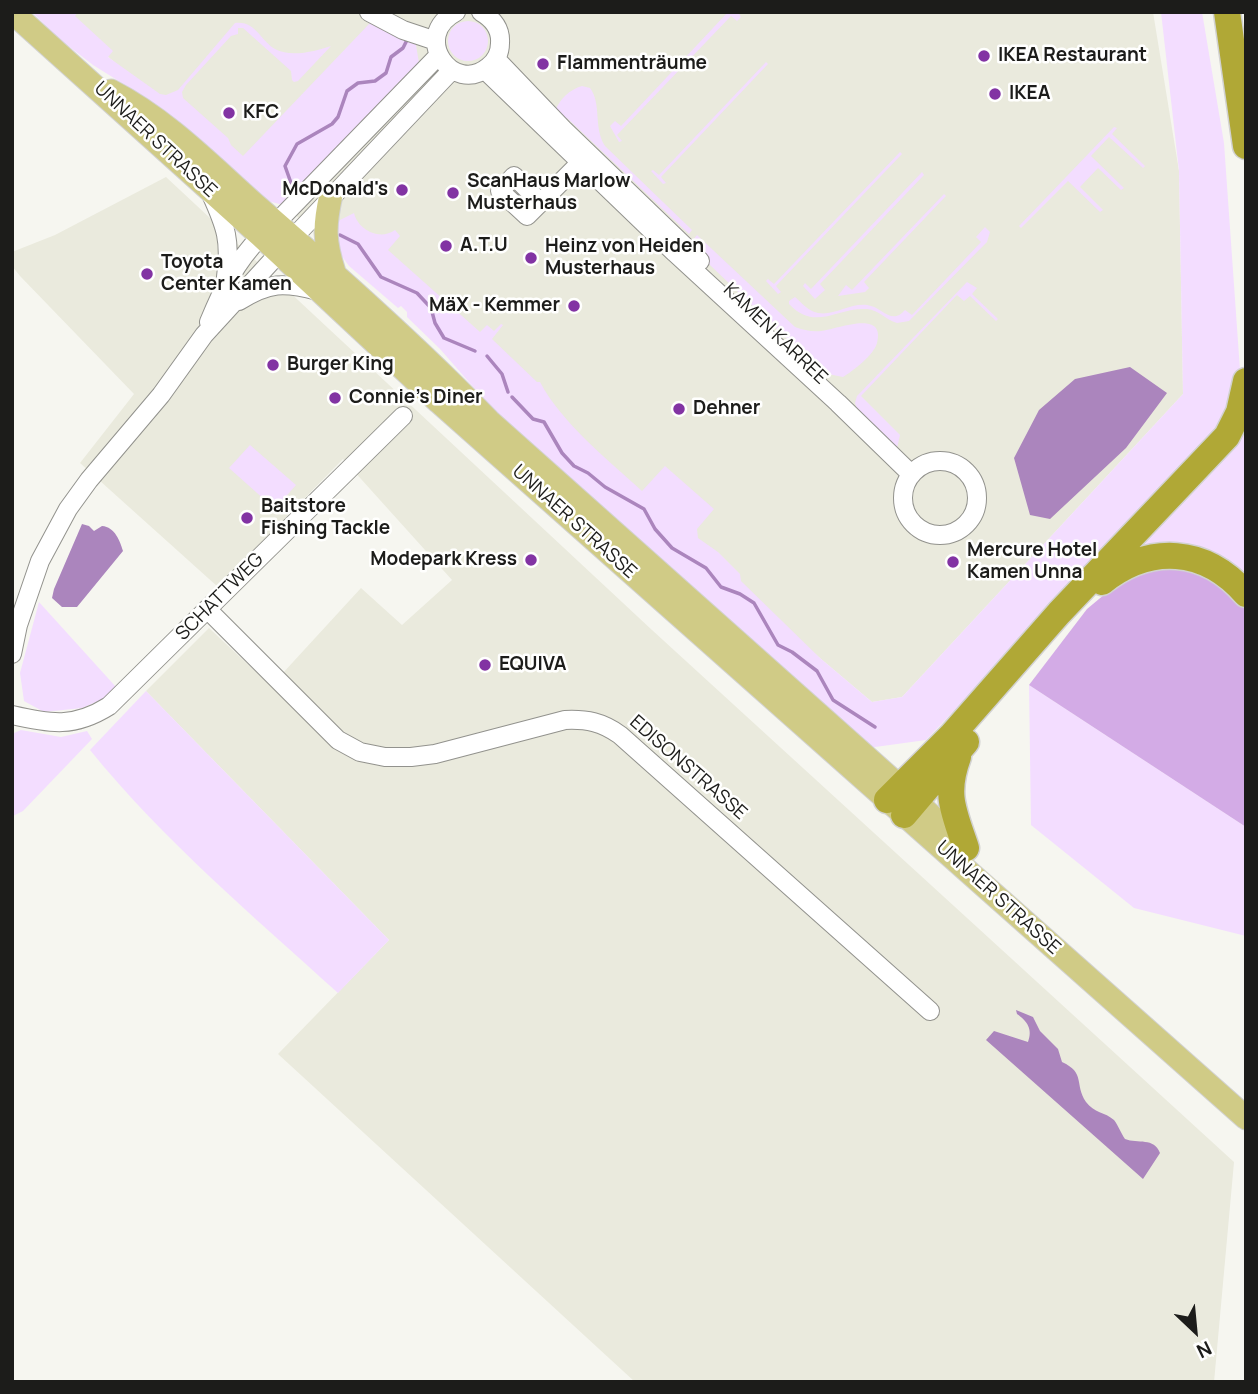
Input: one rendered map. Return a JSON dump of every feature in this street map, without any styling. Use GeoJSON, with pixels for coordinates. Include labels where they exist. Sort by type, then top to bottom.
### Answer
{"type":"FeatureCollection","features":[{"type":"Feature","properties":{"kind":"highway"},"geometry":{"type":"LineString","coordinates":[[1227,12],[1246,146]]}},
{"type":"Feature","properties":{"kind":"highway"},"geometry":{"type":"LineString","coordinates":[[902,801],[951,736],[1059,613],[1227,436],[1239,412],[1246,382]]}},
{"type":"Feature","properties":{"kind":"highway"},"geometry":{"type":"LineString","coordinates":[[902,801],[961,749],[1103,582],[1124,566],[1153,557],[1184,555],[1205,562],[1230,576],[1246,594]]}},
{"type":"Feature","properties":{"kind":"highway"},"geometry":{"type":"LineString","coordinates":[[961,749],[953,769],[950,802],[966,848]]}},
{"type":"Feature","properties":{"kind":"main road"},"geometry":{"type":"LineString","coordinates":[[12,12],[90,79]]}},
{"type":"Feature","properties":{"kind":"main road","name":"UNNAER STRASSE"},"geometry":{"type":"LineString","coordinates":[[90,79],[109,100],[210,190],[277,237]]}},
{"type":"Feature","properties":{"kind":"main road","name":"UNNAER STRASSE"},"geometry":{"type":"LineString","coordinates":[[90,79],[138,105],[192,147],[277,237],[328,284],[423,355],[489,421],[1246,1118]]}},
{"type":"Feature","properties":{"kind":"main road"},"geometry":{"type":"LineString","coordinates":[[328,284],[324,224],[331,195]]}},
{"type":"Feature","properties":{"kind":"main road","name":"UNNAER STRASSE"},"geometry":{"type":"LineString","coordinates":[[902,801],[966,848],[1246,1100]]}},
{"type":"Feature","properties":{"kind":"street"},"geometry":{"type":"LineString","coordinates":[[369,12],[438,41],[452,70]]}},
{"type":"Feature","properties":{"kind":"street"},"geometry":{"type":"LineString","coordinates":[[12,653],[18,625],[40,561],[68,509],[89,480],[161,396],[204,335],[230,307],[277,237],[438,41],[445,19],[456,12]]}},
{"type":"Feature","properties":{"kind":"street"},"geometry":{"type":"LineString","coordinates":[[452,70],[468,74],[490,64],[500,48],[500,38],[489,15]]}},
{"type":"Feature","properties":{"kind":"street","name":"KAMEN KARREE"},"geometry":{"type":"LineString","coordinates":[[490,64],[584,158],[830,386],[838,403],[911,474]]}},
{"type":"Feature","properties":{"kind":"street"},"geometry":{"type":"LineString","coordinates":[[204,335],[225,284],[243,255],[277,237],[331,195],[452,70]]}},
{"type":"Feature","properties":{"kind":"street"},"geometry":{"type":"LineString","coordinates":[[540,202],[584,158]]}},
{"type":"Feature","properties":{"kind":"street"},"geometry":{"type":"LineString","coordinates":[[210,190],[224,221],[230,250],[225,284]]}},
{"type":"Feature","properties":{"kind":"street"},"geometry":{"type":"LineString","coordinates":[[230,307],[270,286],[328,284]]}},
{"type":"Feature","properties":{"kind":"street","name":"SCHATTWEG"},"geometry":{"type":"LineString","coordinates":[[12,715],[48,723],[80,720],[109,706],[403,416]]}},
{"type":"Feature","properties":{"kind":"street"},"geometry":{"type":"LineString","coordinates":[[940,460],[964,469],[974,482],[976,490],[976,507],[969,521],[956,531],[940,535],[917,527],[907,514],[903,498],[906,482],[911,474],[923,465],[940,460]]}},
{"type":"Feature","properties":{"kind":"street","name":"EDISONSTRASSE"},"geometry":{"type":"LineString","coordinates":[[207,609],[338,740],[360,752],[385,757],[411,757],[435,754],[565,720],[584,719],[604,724],[620,735],[930,1011]]}},
{"type":"Feature","properties":{"kind":"shaded area"},"geometry":{"type":"Polygon","coordinates":[[[32,12],[78,12],[75,16],[113,51],[108,57],[160,94],[166,95],[178,90],[235,23],[253,28],[281,52],[303,53],[331,46],[294,82],[291,71],[243,28],[238,28],[238,34],[231,36],[186,85],[182,92],[183,98],[228,138],[231,145],[243,156],[370,23],[415,39],[420,69],[283,205],[264,200],[254,193],[146,98],[93,65],[58,38],[32,12]]]}},
{"type":"Feature","properties":{"kind":"shaded area"},"geometry":{"type":"Polygon","coordinates":[[[55,12],[1153,12],[1179,171],[1183,394],[902,697],[872,702],[55,12]]]}},
{"type":"Feature","properties":{"kind":"shaded area"},"geometry":{"type":"Polygon","coordinates":[[[728,12],[738,12],[741,17],[737,21],[731,16],[617,135],[622,141],[619,142],[610,126],[615,121],[621,126],[728,12]]]}},
{"type":"Feature","properties":{"kind":"shaded area"},"geometry":{"type":"Polygon","coordinates":[[[1161,12],[1202,12],[1224,143],[1240,370],[1220,423],[1160,496],[926,740],[868,748],[495,412],[440,349],[407,317],[407,312],[401,306],[398,308],[349,266],[335,241],[336,222],[354,213],[360,224],[370,232],[383,234],[395,230],[400,236],[388,250],[480,332],[487,325],[494,331],[503,325],[492,339],[540,382],[573,426],[642,491],[665,466],[714,509],[697,529],[698,538],[718,552],[740,574],[741,581],[820,658],[872,702],[902,697],[1183,394],[1179,171],[1161,12]]]}},
{"type":"Feature","properties":{"kind":"shaded area"},"geometry":{"type":"Polygon","coordinates":[[[468,21],[482,27],[488,41],[482,55],[468,61],[454,55],[448,41],[454,27],[468,21]]]}},
{"type":"Feature","properties":{"kind":"shaded area"},"geometry":{"type":"Polygon","coordinates":[[[766,62],[768,64],[661,177],[666,183],[663,184],[651,171],[659,175],[766,62]]]}},
{"type":"Feature","properties":{"kind":"shaded area"},"geometry":{"type":"Polygon","coordinates":[[[582,86],[590,88],[594,94],[599,131],[605,146],[692,230],[689,234],[567,118],[562,123],[555,111],[557,107],[569,92],[582,86]]]}},
{"type":"Feature","properties":{"kind":"shaded area"},"geometry":{"type":"Polygon","coordinates":[[[1114,127],[1117,128],[1112,134],[1145,166],[1143,168],[1109,137],[1091,156],[1124,188],[1121,190],[1098,168],[1080,187],[1103,210],[1100,212],[1068,181],[1021,228],[1019,226],[1114,127]]]}},
{"type":"Feature","properties":{"kind":"shaded area"},"geometry":{"type":"Polygon","coordinates":[[[900,152],[902,154],[776,286],[781,292],[778,294],[766,281],[768,279],[774,284],[900,152]]]}},
{"type":"Feature","properties":{"kind":"shaded area"},"geometry":{"type":"Polygon","coordinates":[[[922,172],[924,175],[820,284],[825,290],[815,299],[803,286],[805,283],[811,289],[922,172]]]}},
{"type":"Feature","properties":{"kind":"shaded area"},"geometry":{"type":"Polygon","coordinates":[[[166,177],[652,630],[1234,1162],[1214,1382],[635,1382],[278,1054],[389,940],[146,691],[209,628],[269,684],[282,674],[361,588],[402,625],[452,580],[343,459],[218,587],[80,463],[134,394],[20,276],[12,266],[12,252],[55,235],[166,177]]]}},
{"type":"Feature","properties":{"kind":"shaded area"},"geometry":{"type":"Polygon","coordinates":[[[944,194],[946,196],[864,282],[869,288],[865,292],[838,296],[846,285],[852,290],[944,194]]]}},
{"type":"Feature","properties":{"kind":"shaded area"},"geometry":{"type":"Polygon","coordinates":[[[985,227],[990,232],[987,242],[909,321],[897,323],[867,309],[826,316],[808,316],[789,304],[795,297],[808,309],[818,313],[867,305],[891,316],[905,310],[912,315],[981,242],[976,237],[985,227]]]}},
{"type":"Feature","properties":{"kind":"shaded area"},"geometry":{"type":"Polygon","coordinates":[[[697,235],[795,327],[818,331],[858,324],[874,326],[878,332],[872,353],[843,377],[823,373],[689,245],[697,235]]]}},
{"type":"Feature","properties":{"kind":"shaded area"},"geometry":{"type":"Polygon","coordinates":[[[967,282],[977,288],[972,294],[998,319],[996,321],[970,296],[964,301],[957,295],[861,396],[900,435],[897,448],[858,411],[855,403],[857,396],[967,282]]]}},
{"type":"Feature","properties":{"kind":"shaded area"},"geometry":{"type":"Polygon","coordinates":[[[1130,367],[1167,393],[1126,448],[1050,519],[1030,515],[1014,458],[1039,410],[1075,379],[1130,367]]]}},
{"type":"Feature","properties":{"kind":"shaded area"},"geometry":{"type":"Polygon","coordinates":[[[1246,406],[1246,582],[1124,558],[1246,406]]]}},
{"type":"Feature","properties":{"kind":"shaded area"},"geometry":{"type":"Polygon","coordinates":[[[250,445],[296,485],[275,509],[229,468],[250,445]]]}},
{"type":"Feature","properties":{"kind":"shaded area"},"geometry":{"type":"Polygon","coordinates":[[[82,524],[94,531],[102,526],[107,527],[114,532],[123,551],[77,607],[62,607],[52,598],[54,589],[82,524]]]}},
{"type":"Feature","properties":{"kind":"shaded area"},"geometry":{"type":"Polygon","coordinates":[[[1174,564],[1218,576],[1246,607],[1246,827],[1029,685],[1087,609],[1129,574],[1174,564]]]}},
{"type":"Feature","properties":{"kind":"shaded area"},"geometry":{"type":"Polygon","coordinates":[[[39,602],[116,687],[103,699],[82,708],[44,712],[24,701],[20,673],[39,602]]]}},
{"type":"Feature","properties":{"kind":"shaded area"},"geometry":{"type":"Polygon","coordinates":[[[1029,685],[1246,827],[1246,936],[1134,908],[1031,825],[1029,685]]]}},
{"type":"Feature","properties":{"kind":"shaded area"},"geometry":{"type":"Polygon","coordinates":[[[146,691],[389,940],[338,993],[178,846],[90,750],[146,691]]]}},
{"type":"Feature","properties":{"kind":"shaded area"},"geometry":{"type":"Polygon","coordinates":[[[21,730],[61,737],[87,731],[92,739],[23,811],[13,816],[12,734],[21,730]]]}},
{"type":"Feature","properties":{"kind":"shaded area"},"geometry":{"type":"Polygon","coordinates":[[[1016,1010],[1033,1017],[1040,1031],[1058,1049],[1062,1062],[1074,1070],[1089,1106],[1114,1120],[1125,1139],[1150,1143],[1157,1148],[1160,1153],[1143,1179],[986,1040],[994,1031],[1028,1042],[1028,1026],[1016,1010]]]}},
{"type":"Feature","properties":{"kind":"waterway"},"geometry":{"type":"LineString","coordinates":[[291,183],[285,166],[297,144],[332,124],[338,117],[347,91],[358,83],[375,81],[386,73],[391,57],[403,48],[408,38]]}},
{"type":"Feature","properties":{"kind":"waterway"},"geometry":{"type":"LineString","coordinates":[[340,235],[358,244],[381,277],[417,293],[431,308],[435,323],[444,338],[475,351]]}},
{"type":"Feature","properties":{"kind":"waterway"},"geometry":{"type":"LineString","coordinates":[[487,356],[502,374],[508,392]]}},
{"type":"Feature","properties":{"kind":"waterway"},"geometry":{"type":"LineString","coordinates":[[512,397],[533,419],[544,422],[562,453],[574,466],[644,509],[655,529],[672,548],[706,568],[721,587],[754,603],[778,645],[817,671],[833,700],[875,727]]}},
{"type":"Feature","properties":{"kind":"place","name":"IKEA Restaurant"},"geometry":{"type":"Point","coordinates":[984,56]}},
{"type":"Feature","properties":{"kind":"place","name":"Flammenträume"},"geometry":{"type":"Point","coordinates":[543,64]}},
{"type":"Feature","properties":{"kind":"place","name":"IKEA"},"geometry":{"type":"Point","coordinates":[995,94]}},
{"type":"Feature","properties":{"kind":"place","name":"KFC"},"geometry":{"type":"Point","coordinates":[229,113]}},
{"type":"Feature","properties":{"kind":"place","name":"McDonald's"},"geometry":{"type":"Point","coordinates":[402,190]}},
{"type":"Feature","properties":{"kind":"place","name":"ScanHaus Marlow Musterhaus"},"geometry":{"type":"Point","coordinates":[453,193]}},
{"type":"Feature","properties":{"kind":"place","name":"A.T.U"},"geometry":{"type":"Point","coordinates":[446,246]}},
{"type":"Feature","properties":{"kind":"place","name":"Heinz von Heiden Musterhaus"},"geometry":{"type":"Point","coordinates":[531,258]}},
{"type":"Feature","properties":{"kind":"place","name":"Toyota Center Kamen"},"geometry":{"type":"Point","coordinates":[147,274]}},
{"type":"Feature","properties":{"kind":"place","name":"MäX - Kemmer"},"geometry":{"type":"Point","coordinates":[574,306]}},
{"type":"Feature","properties":{"kind":"place","name":"Burger King"},"geometry":{"type":"Point","coordinates":[273,365]}},
{"type":"Feature","properties":{"kind":"place","name":"Connie’s Diner"},"geometry":{"type":"Point","coordinates":[335,398]}},
{"type":"Feature","properties":{"kind":"place","name":"Dehner"},"geometry":{"type":"Point","coordinates":[679,409]}},
{"type":"Feature","properties":{"kind":"place","name":"Baitstore Fishing Tackle"},"geometry":{"type":"Point","coordinates":[247,518]}},
{"type":"Feature","properties":{"kind":"place","name":"Modepark Kress"},"geometry":{"type":"Point","coordinates":[531,560]}},
{"type":"Feature","properties":{"kind":"place","name":"Mercure Hotel Kamen Unna"},"geometry":{"type":"Point","coordinates":[953,562]}},
{"type":"Feature","properties":{"kind":"place","name":"EQUIVA"},"geometry":{"type":"Point","coordinates":[485,665]}}]}
